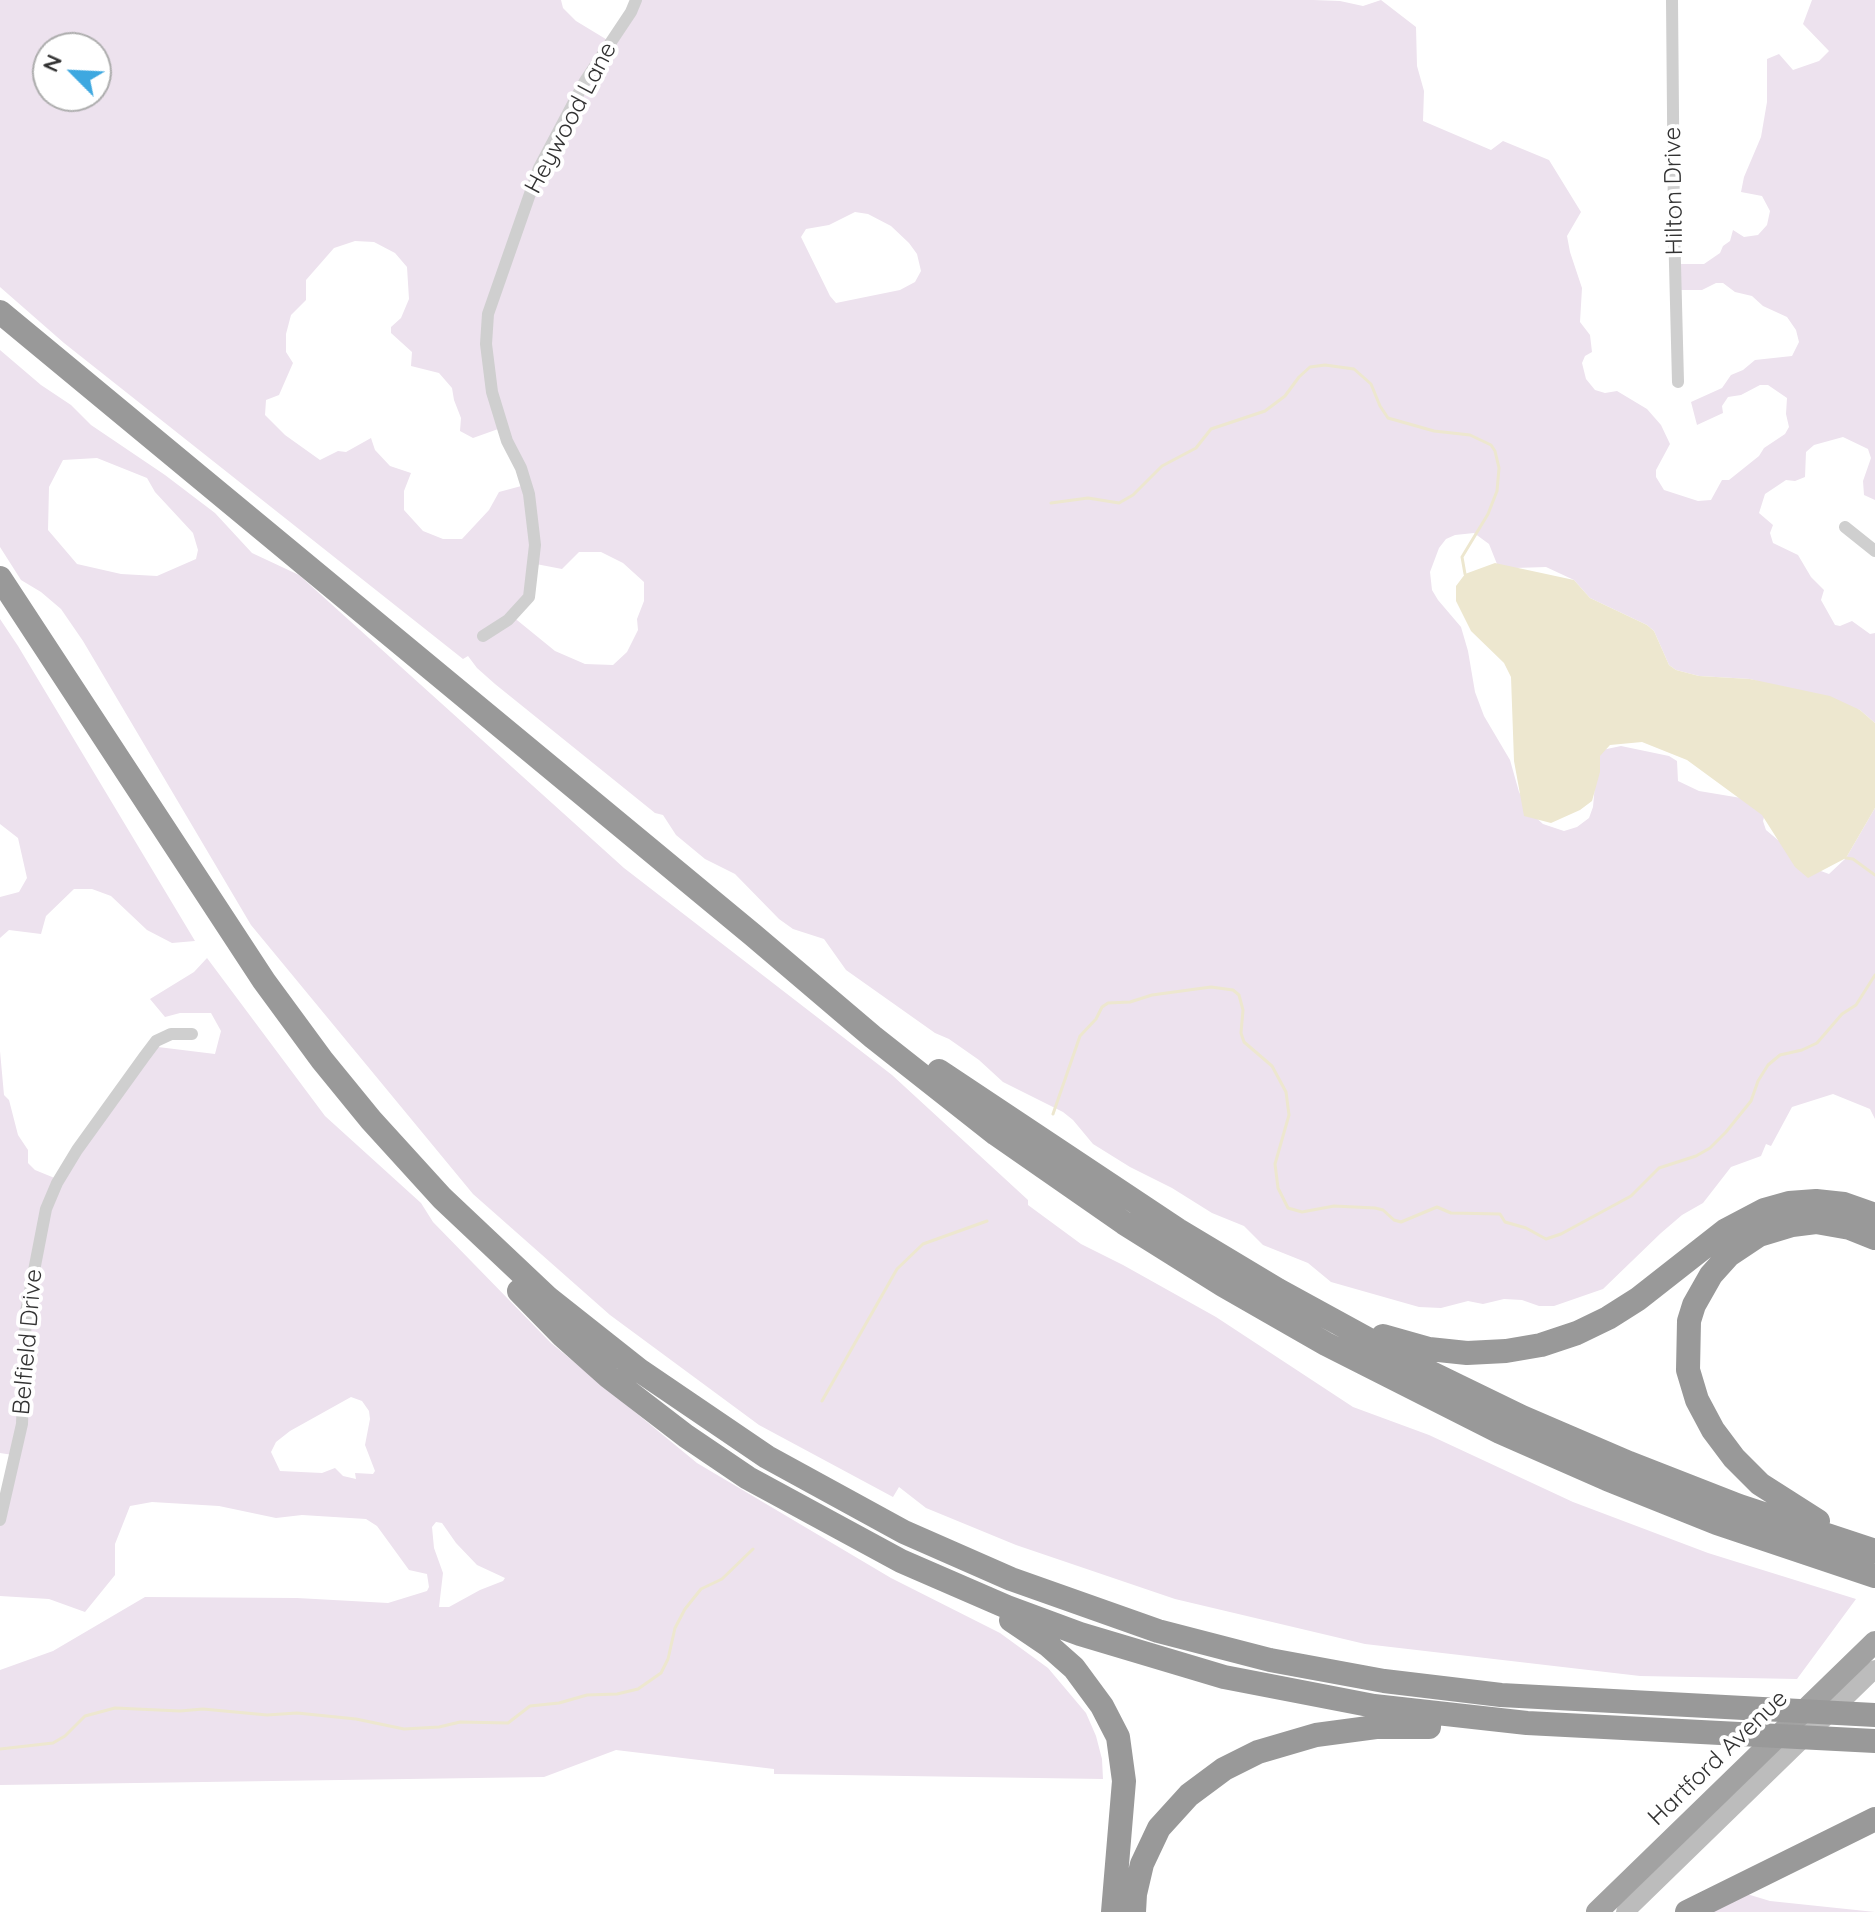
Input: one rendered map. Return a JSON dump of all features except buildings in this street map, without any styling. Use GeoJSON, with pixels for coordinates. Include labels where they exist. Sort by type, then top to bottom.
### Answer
{"type":"FeatureCollection","features":[{"type":"Feature","properties":{"kind":"highway"},"geometry":{"type":"LineString","coordinates":[[0,312],[753,935],[862,1029],[996,1134],[1124,1223],[1257,1305],[1406,1386],[1535,1448],[1717,1523],[1875,1576]]}},
{"type":"Feature","properties":{"kind":"highway"},"geometry":{"type":"LineString","coordinates":[[0,578],[270,990],[371,1120],[463,1219],[578,1323],[735,1437],[824,1490],[904,1532],[1047,1594],[1195,1641],[1346,1675],[1501,1695],[1868,1714]]}},
{"type":"Feature","properties":{"kind":"highway"},"geometry":{"type":"LineString","coordinates":[[753,935],[975,1096],[1144,1209],[1245,1271],[1415,1365],[1570,1438],[1739,1506],[1875,1548]]}},
{"type":"Feature","properties":{"kind":"highway"},"geometry":{"type":"LineString","coordinates":[[1245,1271],[1391,1340],[1438,1350],[1487,1353],[1541,1345],[1593,1326],[1638,1299],[1726,1230],[1764,1210],[1789,1203],[1816,1201],[1844,1204],[1875,1215]]}},
{"type":"Feature","properties":{"kind":"highway"},"geometry":{"type":"LineString","coordinates":[[463,1219],[503,1272],[579,1351],[655,1413],[748,1478],[867,1544],[936,1577],[1044,1621],[1115,1645],[1262,1685],[1336,1700],[1451,1716],[1875,1741]]}},
{"type":"Feature","properties":{"kind":"highway"},"geometry":{"type":"LineString","coordinates":[[1875,1238],[1850,1228],[1816,1222],[1781,1227],[1749,1240],[1720,1264],[1702,1288],[1689,1321],[1686,1354],[1691,1386],[1704,1416],[1723,1445],[1746,1471],[1794,1508],[1875,1548]]}},
{"type":"Feature","properties":{"kind":"highway"},"geometry":{"type":"LineString","coordinates":[[936,1577],[1012,1620],[1048,1645],[1081,1677],[1109,1716],[1118,1737],[1124,1770],[1113,1912]]}},
{"type":"Feature","properties":{"kind":"highway","name":"Hartford Avenue"},"geometry":{"type":"LineString","coordinates":[[1597,1912],[1875,1642]]}},
{"type":"Feature","properties":{"kind":"highway"},"geometry":{"type":"LineString","coordinates":[[1134,1912],[1142,1864],[1165,1820],[1210,1778],[1258,1752],[1316,1735],[1376,1727],[1513,1730],[1622,1728]]}},
{"type":"Feature","properties":{"kind":"highway"},"geometry":{"type":"LineString","coordinates":[[1687,1912],[1875,1819]]}},
{"type":"Feature","properties":{"kind":"main road","name":"Hartford Avenue"},"geometry":{"type":"LineString","coordinates":[[1625,1912],[1875,1669]]}},
{"type":"Feature","properties":{"kind":"street","name":"Heywood Lane"},"geometry":{"type":"LineString","coordinates":[[483,636],[508,620],[529,597],[535,545],[529,494],[521,468],[504,433],[492,392],[486,344],[488,314],[539,168],[585,81],[636,0]]}},
{"type":"Feature","properties":{"kind":"street","name":"Hilton Drive"},"geometry":{"type":"LineString","coordinates":[[1672,0],[1678,382]]}},
{"type":"Feature","properties":{"kind":"street"},"geometry":{"type":"LineString","coordinates":[[1845,527],[1875,551]]}},
{"type":"Feature","properties":{"kind":"street","name":"Belfield Drive"},"geometry":{"type":"LineString","coordinates":[[0,1520],[22,1424],[26,1312],[46,1209],[77,1150],[156,1041],[171,1034],[192,1034]]}},
{"type":"Feature","properties":{"kind":"shaded area"},"geometry":{"type":"Polygon","coordinates":[[[0,0],[561,0],[563,8],[576,21],[609,41],[635,0],[1313,0],[1363,6],[1381,0],[1416,27],[1417,66],[1424,91],[1423,121],[1491,150],[1503,141],[1549,160],[1581,212],[1567,236],[1582,288],[1580,322],[1590,335],[1592,352],[1585,356],[1582,363],[1586,379],[1595,390],[1605,393],[1617,391],[1647,409],[1661,425],[1670,444],[1656,470],[1656,477],[1664,490],[1698,501],[1711,500],[1722,480],[1729,480],[1759,456],[1764,448],[1785,434],[1789,427],[1787,398],[1768,385],[1760,385],[1741,395],[1728,397],[1722,406],[1723,413],[1697,425],[1691,402],[1722,388],[1731,375],[1755,360],[1792,356],[1799,342],[1796,330],[1787,317],[1723,283],[1702,290],[1677,290],[1675,264],[1704,264],[1720,253],[1730,241],[1733,230],[1744,237],[1758,235],[1767,225],[1770,211],[1762,196],[1741,192],[1761,137],[1767,102],[1767,59],[1779,54],[1793,70],[1819,61],[1829,51],[1803,24],[1812,0],[1875,0],[1875,500],[1864,495],[1863,481],[1871,458],[1868,449],[1843,437],[1814,445],[1806,452],[1805,477],[1786,480],[1765,494],[1759,513],[1773,525],[1770,533],[1773,543],[1798,555],[1811,577],[1824,590],[1821,600],[1835,625],[1852,621],[1870,634],[1875,633],[1875,723],[1860,710],[1750,679],[1699,676],[1676,670],[1669,665],[1654,631],[1647,625],[1590,598],[1574,580],[1546,567],[1515,568],[1497,564],[1489,544],[1474,533],[1446,539],[1430,572],[1432,590],[1461,627],[1475,692],[1484,716],[1510,760],[1519,792],[1533,815],[1543,824],[1564,831],[1577,827],[1589,818],[1593,807],[1597,761],[1602,750],[1621,746],[1669,756],[1677,761],[1678,781],[1699,791],[1767,806],[1763,821],[1766,830],[1810,867],[1829,874],[1846,858],[1875,808],[1875,1119],[1870,1109],[1833,1094],[1792,1107],[1771,1146],[1766,1144],[1761,1156],[1731,1167],[1703,1203],[1682,1215],[1661,1233],[1603,1289],[1554,1306],[1504,1299],[1483,1304],[1468,1301],[1441,1308],[1419,1307],[1331,1282],[1308,1263],[1263,1245],[1244,1226],[1212,1213],[1093,1144],[1063,1112],[1003,1082],[979,1060],[846,970],[824,939],[793,929],[779,919],[735,874],[705,859],[676,835],[663,815],[655,813],[495,684],[468,656],[463,659],[64,343],[0,287],[0,0]],[[855,212],[829,225],[806,229],[801,237],[836,303],[900,290],[915,282],[921,271],[917,254],[891,226],[868,214],[855,212]],[[355,241],[334,248],[306,280],[306,300],[291,315],[286,334],[286,352],[293,363],[279,395],[266,400],[265,415],[285,435],[320,460],[338,451],[346,452],[371,438],[375,450],[390,466],[411,473],[404,491],[404,510],[423,531],[443,539],[462,539],[489,510],[499,492],[525,485],[501,428],[473,438],[460,431],[461,418],[452,388],[439,373],[411,366],[412,352],[391,333],[391,327],[401,318],[409,299],[407,267],[395,253],[374,242],[355,241]],[[579,552],[562,569],[536,564],[529,595],[512,616],[555,651],[585,664],[613,665],[627,652],[638,630],[644,582],[623,563],[601,552],[579,552]]]}},
{"type":"Feature","properties":{"kind":"shaded area"},"geometry":{"type":"Polygon","coordinates":[[[0,350],[41,385],[71,405],[91,425],[215,513],[252,553],[299,575],[624,868],[892,1075],[1028,1200],[1028,1205],[1081,1244],[1216,1317],[1353,1407],[1429,1435],[1573,1502],[1708,1553],[1856,1599],[1797,1679],[1640,1676],[1365,1644],[1175,1599],[1016,1545],[926,1508],[899,1487],[893,1497],[759,1425],[610,1315],[473,1194],[251,925],[83,641],[61,609],[21,580],[0,547],[0,350]],[[97,458],[63,460],[49,487],[48,530],[77,564],[121,574],[157,576],[196,559],[198,550],[193,533],[155,492],[147,478],[97,458]]]}},
{"type":"Feature","properties":{"kind":"shaded area"},"geometry":{"type":"Polygon","coordinates":[[[1495,563],[1574,580],[1590,598],[1654,631],[1669,665],[1676,670],[1699,676],[1750,679],[1830,696],[1860,710],[1875,723],[1875,808],[1846,858],[1808,878],[1795,867],[1762,815],[1687,760],[1642,742],[1610,745],[1600,756],[1600,772],[1592,801],[1580,810],[1551,823],[1524,816],[1514,761],[1511,677],[1504,663],[1471,631],[1456,601],[1456,586],[1465,574],[1495,563]]]}},
{"type":"Feature","properties":{"kind":"shaded area"},"geometry":{"type":"Polygon","coordinates":[[[0,619],[195,941],[172,943],[147,930],[111,896],[92,889],[74,889],[46,916],[41,934],[9,930],[0,938],[0,897],[19,892],[27,878],[18,838],[0,824],[0,619]]]}},
{"type":"Feature","properties":{"kind":"shaded area"},"geometry":{"type":"Polygon","coordinates":[[[207,958],[325,1116],[421,1203],[433,1222],[551,1343],[697,1463],[891,1578],[1000,1633],[1048,1668],[1086,1713],[1102,1759],[1103,1779],[774,1774],[774,1769],[616,1750],[544,1777],[0,1785],[0,1670],[53,1651],[145,1597],[297,1598],[388,1603],[427,1591],[429,1587],[427,1574],[409,1570],[377,1526],[366,1519],[302,1515],[276,1518],[219,1506],[152,1502],[130,1506],[115,1544],[115,1575],[85,1612],[49,1599],[0,1596],[0,1516],[13,1455],[0,1453],[0,1051],[4,1095],[9,1100],[18,1135],[28,1150],[28,1163],[35,1170],[57,1179],[158,1047],[215,1054],[221,1031],[211,1013],[180,1013],[165,1017],[150,999],[194,972],[207,958]],[[351,1397],[276,1442],[271,1452],[280,1471],[322,1473],[335,1468],[343,1476],[356,1479],[355,1473],[373,1474],[375,1471],[365,1445],[369,1411],[362,1401],[351,1397]],[[436,1522],[432,1527],[434,1548],[443,1573],[439,1607],[449,1607],[503,1581],[505,1578],[477,1565],[442,1523],[436,1522]]]}},
{"type":"Feature","properties":{"kind":"shaded area"},"geometry":{"type":"Polygon","coordinates":[[[1737,1891],[1770,1901],[1875,1912],[1695,1912],[1737,1891]]]}},
{"type":"Feature","properties":{"kind":"waterway"},"geometry":{"type":"LineString","coordinates":[[1051,503],[1088,498],[1119,503],[1133,495],[1162,466],[1196,448],[1211,429],[1265,411],[1285,396],[1310,367],[1325,365],[1354,369],[1371,384],[1388,418],[1434,431],[1470,435],[1491,445],[1495,451],[1499,468],[1497,491],[1488,514],[1462,557],[1465,574]]}},
{"type":"Feature","properties":{"kind":"waterway"},"geometry":{"type":"LineString","coordinates":[[1846,858],[1853,859],[1875,875]]}},
{"type":"Feature","properties":{"kind":"waterway"},"geometry":{"type":"LineString","coordinates":[[1053,1114],[1080,1036],[1096,1019],[1102,1007],[1108,1003],[1211,987],[1233,990],[1239,995],[1243,1010],[1241,1033],[1244,1042],[1272,1066],[1286,1092],[1289,1115],[1275,1164],[1278,1188],[1288,1208],[1302,1212],[1334,1206],[1375,1208],[1401,1222],[1437,1207],[1451,1213],[1500,1214],[1505,1222],[1526,1228],[1546,1239],[1631,1196],[1659,1168],[1710,1148],[1751,1101],[1768,1065],[1780,1055],[1817,1043],[1842,1014],[1856,1005],[1875,975]]}},
{"type":"Feature","properties":{"kind":"waterway"},"geometry":{"type":"LineString","coordinates":[[822,1401],[897,1269],[923,1244],[987,1221]]}},
{"type":"Feature","properties":{"kind":"waterway"},"geometry":{"type":"LineString","coordinates":[[0,1749],[53,1743],[85,1716],[115,1708],[203,1709],[267,1715],[297,1713],[356,1719],[404,1729],[460,1722],[508,1723],[530,1706],[638,1689],[661,1673],[668,1659],[675,1628],[701,1589],[722,1579],[753,1549]]}}]}
